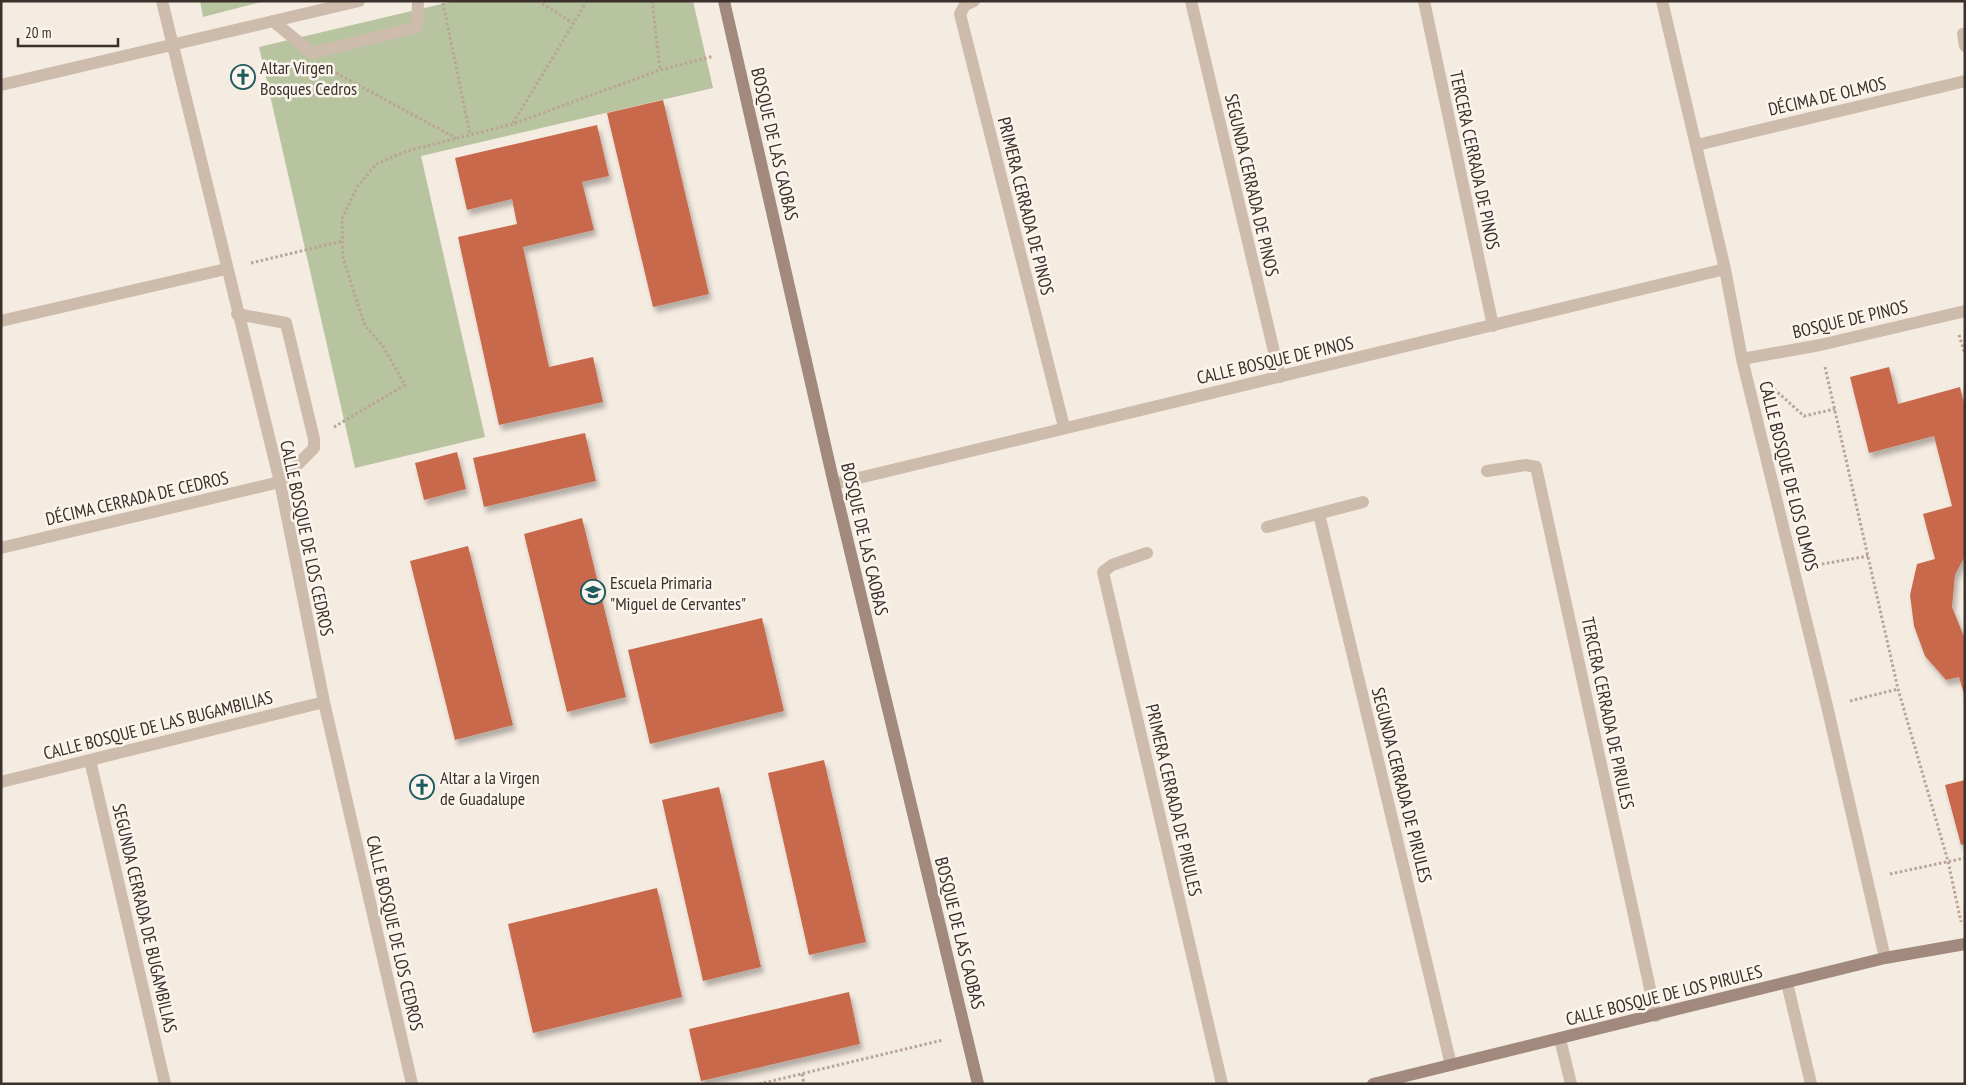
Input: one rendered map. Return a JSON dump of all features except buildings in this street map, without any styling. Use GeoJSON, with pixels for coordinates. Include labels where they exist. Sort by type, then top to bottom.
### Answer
{"type":"FeatureCollection","features":[{"type":"Feature","properties":{"kind":"street","name":"CALLE BOSQUE DE LOS CEDROS"},"geometry":{"type":"LineString","coordinates":[[162,1],[237,314],[280,482],[324,702],[412,1084]]}},
{"type":"Feature","properties":{"kind":"street"},"geometry":{"type":"LineString","coordinates":[[1,85],[359,1]]}},
{"type":"Feature","properties":{"kind":"street"},"geometry":{"type":"LineString","coordinates":[[273,21],[312,53],[417,26],[418,1]]}},
{"type":"Feature","properties":{"kind":"street","name":"BOSQUE DE LAS CAOBAS"},"geometry":{"type":"LineString","coordinates":[[724,1],[834,484],[978,1084]]}},
{"type":"Feature","properties":{"kind":"street","name":"PRIMERA CERRADA DE PINOS"},"geometry":{"type":"LineString","coordinates":[[974,1],[964,4],[960,14],[1064,427]]}},
{"type":"Feature","properties":{"kind":"street","name":"SEGUNDA CERRADA DE PINOS"},"geometry":{"type":"LineString","coordinates":[[1191,1],[1280,377]]}},
{"type":"Feature","properties":{"kind":"street","name":"TERCERA CERRADA DE PINOS"},"geometry":{"type":"LineString","coordinates":[[1424,1],[1493,326]]}},
{"type":"Feature","properties":{"kind":"street","name":"CALLE BOSQUE DE LOS OLMOS"},"geometry":{"type":"LineString","coordinates":[[1662,1],[1697,145],[1742,360],[1827,706],[1865,880],[1885,958]]}},
{"type":"Feature","properties":{"kind":"street","name":"DÉCIMA DE OLMOS"},"geometry":{"type":"LineString","coordinates":[[1697,145],[1965,81]]}},
{"type":"Feature","properties":{"kind":"street"},"geometry":{"type":"LineString","coordinates":[[1,321],[226,269]]}},
{"type":"Feature","properties":{"kind":"street","name":"CALLE BOSQUE DE PINOS"},"geometry":{"type":"LineString","coordinates":[[834,484],[1724,269]]}},
{"type":"Feature","properties":{"kind":"street","name":"BOSQUE DE PINOS"},"geometry":{"type":"LineString","coordinates":[[1742,360],[1820,345],[1965,311]]}},
{"type":"Feature","properties":{"kind":"street"},"geometry":{"type":"LineString","coordinates":[[237,314],[286,323],[314,439],[314,448],[280,482]]}},
{"type":"Feature","properties":{"kind":"street","name":"TERCERA CERRADA DE PIRULES"},"geometry":{"type":"LineString","coordinates":[[1487,471],[1526,465],[1536,467],[1656,1016]]}},
{"type":"Feature","properties":{"kind":"street","name":"DÉCIMA CERRADA DE CEDROS"},"geometry":{"type":"LineString","coordinates":[[1,548],[280,482]]}},
{"type":"Feature","properties":{"kind":"street"},"geometry":{"type":"LineString","coordinates":[[1267,527],[1363,502]]}},
{"type":"Feature","properties":{"kind":"street","name":"SEGUNDA CERRADA DE PIRULES"},"geometry":{"type":"LineString","coordinates":[[1319,514],[1451,1065]]}},
{"type":"Feature","properties":{"kind":"street","name":"PRIMERA CERRADA DE PIRULES"},"geometry":{"type":"LineString","coordinates":[[1147,553],[1112,566],[1103,572],[1222,1084]]}},
{"type":"Feature","properties":{"kind":"street","name":"CALLE BOSQUE DE LAS BUGAMBILIAS"},"geometry":{"type":"LineString","coordinates":[[1,782],[324,702]]}},
{"type":"Feature","properties":{"kind":"street","name":"SEGUNDA CERRADA DE BUGAMBILIAS"},"geometry":{"type":"LineString","coordinates":[[90,760],[165,1084]]}},
{"type":"Feature","properties":{"kind":"street","name":"CALLE BOSQUE DE LOS PIRULES"},"geometry":{"type":"LineString","coordinates":[[1373,1084],[1656,1016],[1885,958],[1965,944]]}},
{"type":"Feature","properties":{"kind":"street"},"geometry":{"type":"LineString","coordinates":[[1786,983],[1811,1084]]}},
{"type":"Feature","properties":{"kind":"street"},"geometry":{"type":"LineString","coordinates":[[1560,1039],[1571,1084]]}},
{"type":"Feature","properties":{"kind":"path"},"geometry":{"type":"LineString","coordinates":[[443,1],[470,135]]}},
{"type":"Feature","properties":{"kind":"path"},"geometry":{"type":"LineString","coordinates":[[538,1],[573,23]]}},
{"type":"Feature","properties":{"kind":"path"},"geometry":{"type":"LineString","coordinates":[[513,124],[587,1]]}},
{"type":"Feature","properties":{"kind":"path"},"geometry":{"type":"LineString","coordinates":[[652,1],[660,70]]}},
{"type":"Feature","properties":{"kind":"path"},"geometry":{"type":"LineString","coordinates":[[314,439],[405,385],[383,346],[365,326],[343,258],[342,219],[357,187],[376,164],[407,151],[513,124],[660,70],[736,50]]}},
{"type":"Feature","properties":{"kind":"path"},"geometry":{"type":"LineString","coordinates":[[328,68],[457,138]]}},
{"type":"Feature","properties":{"kind":"path"},"geometry":{"type":"LineString","coordinates":[[226,269],[343,241]]}},
{"type":"Feature","properties":{"kind":"path"},"geometry":{"type":"LineString","coordinates":[[1820,345],[1898,689],[1948,861],[1963,928]]}},
{"type":"Feature","properties":{"kind":"path"},"geometry":{"type":"LineString","coordinates":[[1742,360],[1804,416],[1834,409]]}},
{"type":"Feature","properties":{"kind":"path"},"geometry":{"type":"LineString","coordinates":[[1794,570],[1868,556]]}},
{"type":"Feature","properties":{"kind":"path"},"geometry":{"type":"LineString","coordinates":[[1827,706],[1898,689]]}},
{"type":"Feature","properties":{"kind":"path"},"geometry":{"type":"LineString","coordinates":[[1865,880],[1965,858]]}},
{"type":"Feature","properties":{"kind":"path"},"geometry":{"type":"LineString","coordinates":[[758,1084],[967,1035]]}},
{"type":"Feature","properties":{"kind":"path"},"geometry":{"type":"LineString","coordinates":[[802,1074],[804,1084]]}},
{"type":"Feature","properties":{"kind":"green space"},"geometry":{"type":"Polygon","coordinates":[[[200,1],[265,1],[203,17],[200,1]]]}},
{"type":"Feature","properties":{"kind":"green space"},"geometry":{"type":"Polygon","coordinates":[[[454,1],[693,1],[713,88],[421,156],[485,437],[355,468],[259,47],[454,1]]]}},
{"type":"Feature","properties":{"kind":"place","name":"Altar Virgen Bosques Cedros"},"geometry":{"type":"Point","coordinates":[243,77]}},
{"type":"Feature","properties":{"kind":"place","name":"Escuela Primaria \"Miguel de Cervantes\""},"geometry":{"type":"Point","coordinates":[593,592]}},
{"type":"Feature","properties":{"kind":"place","name":"Altar a la Virgen de Guadalupe"},"geometry":{"type":"Point","coordinates":[422,787]}}]}
